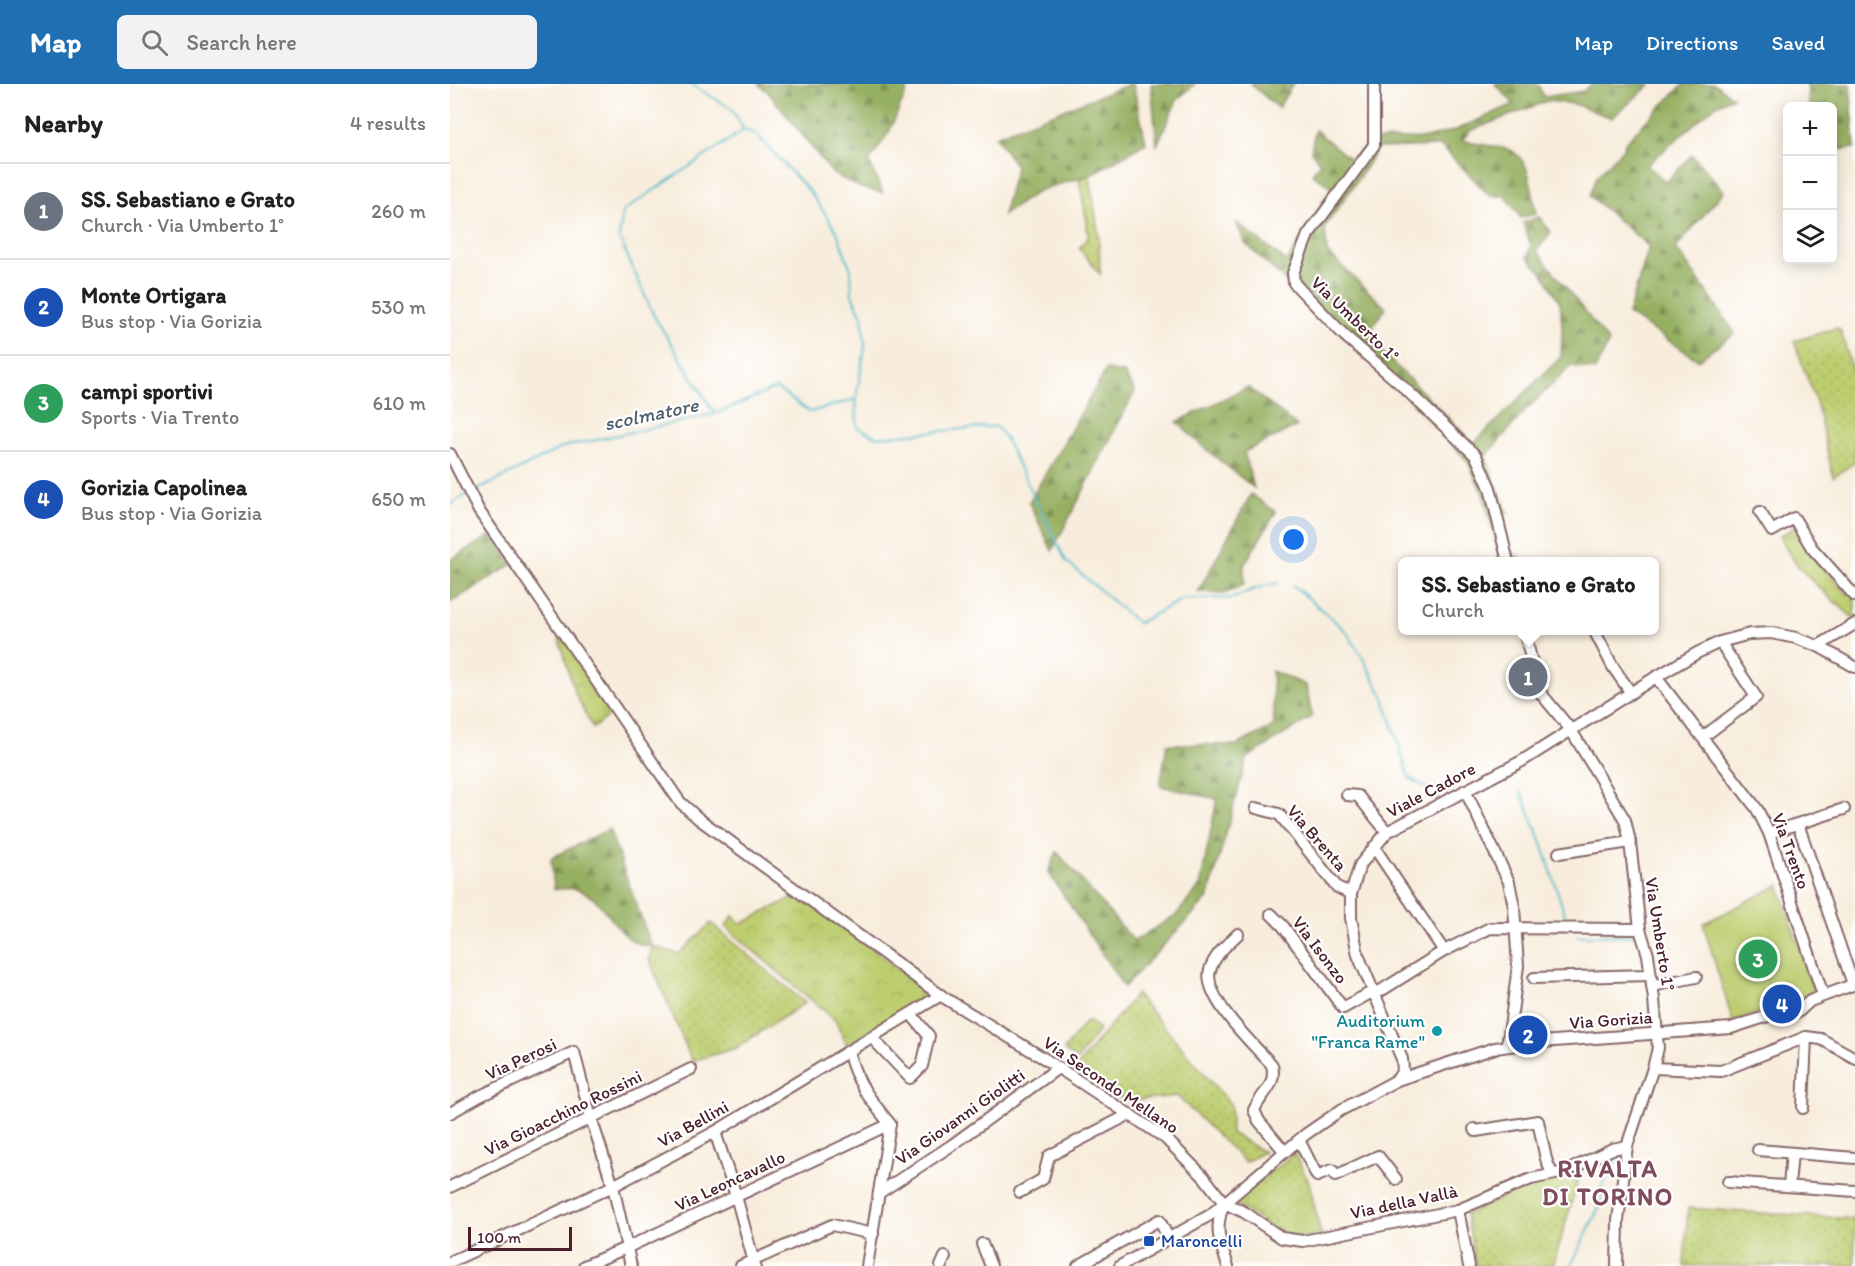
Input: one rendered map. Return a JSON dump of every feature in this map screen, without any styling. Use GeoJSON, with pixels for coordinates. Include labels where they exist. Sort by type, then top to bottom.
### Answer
{"type":"FeatureCollection","features":[{"type":"Feature","properties":{"kind":"street","name":"Via Umberto 1°"},"geometry":{"type":"LineString","coordinates":[[1374,84],[1374,146],[1308,235],[1293,273],[1294,283],[1344,335],[1398,382],[1476,456],[1490,488],[1507,557]]}},
{"type":"Feature","properties":{"kind":"street","name":"Via Secondo Mellano"},"geometry":{"type":"LineString","coordinates":[[450,454],[471,495],[496,535],[680,802],[708,826],[893,962],[986,1025],[1058,1068],[1165,1138],[1204,1177],[1224,1203]]}},
{"type":"Feature","properties":{"kind":"street"},"geometry":{"type":"LineString","coordinates":[[1760,512],[1772,531],[1794,518],[1812,548],[1855,596]]}},
{"type":"Feature","properties":{"kind":"street"},"geometry":{"type":"LineString","coordinates":[[1818,646],[1855,624]]}},
{"type":"Feature","properties":{"kind":"street","name":"Viale Cadore"},"geometry":{"type":"LineString","coordinates":[[1397,1080],[1403,1070],[1402,1059],[1358,955],[1351,918],[1351,894],[1360,865],[1387,832],[1522,761],[1656,677],[1720,642],[1750,634],[1771,633],[1796,638],[1818,646],[1855,667]]}},
{"type":"Feature","properties":{"kind":"street","name":"Via Umberto 1°"},"geometry":{"type":"LineString","coordinates":[[1525,635],[1539,691],[1570,730],[1625,820],[1630,842],[1640,929],[1648,955],[1658,1048],[1627,1146],[1618,1221],[1617,1266]]}},
{"type":"Feature","properties":{"kind":"street"},"geometry":{"type":"LineString","coordinates":[[1597,635],[1613,667],[1631,693]]}},
{"type":"Feature","properties":{"kind":"street"},"geometry":{"type":"LineString","coordinates":[[1703,737],[1756,697],[1720,642]]}},
{"type":"Feature","properties":{"kind":"street","name":"Via Trento"},"geometry":{"type":"LineString","coordinates":[[1656,677],[1757,809],[1769,833],[1823,994]]}},
{"type":"Feature","properties":{"kind":"street"},"geometry":{"type":"LineString","coordinates":[[1465,790],[1509,882],[1518,966],[1506,1046]]}},
{"type":"Feature","properties":{"kind":"street"},"geometry":{"type":"LineString","coordinates":[[1347,795],[1358,796],[1387,832]]}},
{"type":"Feature","properties":{"kind":"street","name":"Via Brenta"},"geometry":{"type":"LineString","coordinates":[[1256,808],[1279,814],[1337,887],[1351,894]]}},
{"type":"Feature","properties":{"kind":"street"},"geometry":{"type":"LineString","coordinates":[[1769,833],[1844,809]]}},
{"type":"Feature","properties":{"kind":"street"},"geometry":{"type":"LineString","coordinates":[[1798,824],[1854,984]]}},
{"type":"Feature","properties":{"kind":"street"},"geometry":{"type":"LineString","coordinates":[[1559,853],[1630,842]]}},
{"type":"Feature","properties":{"kind":"street"},"geometry":{"type":"LineString","coordinates":[[1374,848],[1444,951]]}},
{"type":"Feature","properties":{"kind":"street","name":"Via Isonzo"},"geometry":{"type":"LineString","coordinates":[[1271,914],[1283,926],[1343,1008],[1373,993]]}},
{"type":"Feature","properties":{"kind":"street"},"geometry":{"type":"LineString","coordinates":[[1373,993],[1444,951],[1490,928],[1515,926],[1640,929]]}},
{"type":"Feature","properties":{"kind":"street"},"geometry":{"type":"LineString","coordinates":[[1238,934],[1217,954],[1209,973],[1212,992],[1225,1012],[1272,1065],[1274,1075],[1271,1084],[1254,1110],[1259,1121],[1285,1152]]}},
{"type":"Feature","properties":{"kind":"street"},"geometry":{"type":"LineString","coordinates":[[1534,978],[1651,981],[1696,977]]}},
{"type":"Feature","properties":{"kind":"street","name":"Via Gorizia"},"geometry":{"type":"LineString","coordinates":[[1120,1266],[1210,1215],[1299,1140],[1341,1110],[1397,1080],[1506,1046],[1731,1028],[1774,1014],[1798,1012],[1810,1001],[1823,994],[1854,984]]}},
{"type":"Feature","properties":{"kind":"street","name":"Via Bellini"},"geometry":{"type":"LineString","coordinates":[[450,1262],[613,1186],[715,1132],[849,1053],[941,995]]}},
{"type":"Feature","properties":{"kind":"street"},"geometry":{"type":"LineString","coordinates":[[872,1038],[910,1078],[922,1066],[929,1036],[911,1014]]}},
{"type":"Feature","properties":{"kind":"street"},"geometry":{"type":"LineString","coordinates":[[1803,1108],[1806,1037]]}},
{"type":"Feature","properties":{"kind":"street"},"geometry":{"type":"LineString","coordinates":[[1653,1068],[1721,1071],[1806,1037],[1821,1039],[1855,1058]]}},
{"type":"Feature","properties":{"kind":"street","name":"Via Perosi"},"geometry":{"type":"LineString","coordinates":[[450,1113],[480,1096],[574,1052],[591,1118]]}},
{"type":"Feature","properties":{"kind":"street"},"geometry":{"type":"LineString","coordinates":[[849,1053],[852,1068],[866,1094],[890,1124],[867,1266]]}},
{"type":"Feature","properties":{"kind":"street","name":"Via Giovanni Giolitti"},"geometry":{"type":"LineString","coordinates":[[879,1193],[952,1145],[1058,1068]]}},
{"type":"Feature","properties":{"kind":"street","name":"Via Gioacchino Rossini"},"geometry":{"type":"LineString","coordinates":[[450,1187],[691,1069]]}},
{"type":"Feature","properties":{"kind":"street"},"geometry":{"type":"LineString","coordinates":[[1020,1192],[1043,1179],[1049,1156],[1130,1114]]}},
{"type":"Feature","properties":{"kind":"street"},"geometry":{"type":"LineString","coordinates":[[591,1118],[613,1186],[631,1266]]}},
{"type":"Feature","properties":{"kind":"street"},"geometry":{"type":"LineString","coordinates":[[1474,1129],[1476,1131],[1538,1121],[1546,1159],[1552,1174]]}},
{"type":"Feature","properties":{"kind":"street","name":"Via Leoncavallo"},"geometry":{"type":"LineString","coordinates":[[584,1266],[890,1124]]}},
{"type":"Feature","properties":{"kind":"street"},"geometry":{"type":"LineString","coordinates":[[715,1132],[755,1263]]}},
{"type":"Feature","properties":{"kind":"street"},"geometry":{"type":"LineString","coordinates":[[1299,1140],[1317,1176],[1332,1170],[1335,1176],[1378,1156],[1396,1179]]}},
{"type":"Feature","properties":{"kind":"street","name":"Via della Vallà"},"geometry":{"type":"LineString","coordinates":[[1224,1203],[1244,1212],[1282,1238],[1303,1241],[1458,1210],[1531,1179],[1565,1172],[1612,1149],[1627,1146]]}},
{"type":"Feature","properties":{"kind":"street"},"geometry":{"type":"LineString","coordinates":[[1758,1150],[1855,1158]]}},
{"type":"Feature","properties":{"kind":"street"},"geometry":{"type":"LineString","coordinates":[[1789,1186],[1792,1153]]}},
{"type":"Feature","properties":{"kind":"street"},"geometry":{"type":"LineString","coordinates":[[1728,1182],[1855,1191]]}},
{"type":"Feature","properties":{"kind":"street"},"geometry":{"type":"LineString","coordinates":[[1224,1203],[1218,1219],[1218,1235],[1228,1266]]}},
{"type":"Feature","properties":{"kind":"street"},"geometry":{"type":"LineString","coordinates":[[1458,1210],[1469,1266]]}},
{"type":"Feature","properties":{"kind":"street"},"geometry":{"type":"LineString","coordinates":[[1078,1266],[1159,1220],[1168,1239]]}},
{"type":"Feature","properties":{"kind":"street"},"geometry":{"type":"LineString","coordinates":[[741,1266],[755,1263],[832,1225],[873,1234]]}},
{"type":"Feature","properties":{"kind":"street"},"geometry":{"type":"LineString","coordinates":[[982,1244],[991,1266]]}},
{"type":"Feature","properties":{"kind":"green space"},"geometry":{"type":"Polygon","coordinates":[[[758,84],[910,84],[889,132],[869,162],[883,193],[861,188],[833,174],[768,92],[758,84]]]}},
{"type":"Feature","properties":{"kind":"green space"},"geometry":{"type":"Polygon","coordinates":[[[1133,84],[1146,143],[1090,175],[1040,190],[1003,215],[1016,166],[995,136],[1133,84]]]}},
{"type":"Feature","properties":{"kind":"green space"},"geometry":{"type":"Polygon","coordinates":[[[1151,84],[1195,84],[1177,100],[1157,145],[1151,84]]]}},
{"type":"Feature","properties":{"kind":"green space"},"geometry":{"type":"Polygon","coordinates":[[[1251,84],[1293,84],[1278,108],[1251,84]]]}},
{"type":"Feature","properties":{"kind":"green space"},"geometry":{"type":"Polygon","coordinates":[[[1495,84],[1538,84],[1544,97],[1583,91],[1592,84],[1651,84],[1612,118],[1574,104],[1547,101],[1470,131],[1462,140],[1507,149],[1522,160],[1532,187],[1536,214],[1521,218],[1505,196],[1490,196],[1441,146],[1377,148],[1325,227],[1327,252],[1386,308],[1373,326],[1375,345],[1474,443],[1561,357],[1560,302],[1542,272],[1527,257],[1531,246],[1523,223],[1539,217],[1551,232],[1537,251],[1609,342],[1595,370],[1571,366],[1527,409],[1485,457],[1508,513],[1500,523],[1511,556],[1519,555],[1520,557],[1500,557],[1484,497],[1468,462],[1396,385],[1245,243],[1236,222],[1287,262],[1332,188],[1312,174],[1320,163],[1311,151],[1315,130],[1350,159],[1375,140],[1426,138],[1456,130],[1514,104],[1495,84]]]}},
{"type":"Feature","properties":{"kind":"green space"},"geometry":{"type":"Polygon","coordinates":[[[1684,84],[1715,84],[1733,97],[1716,105],[1647,165],[1666,182],[1692,155],[1724,191],[1675,249],[1735,333],[1698,360],[1628,314],[1649,247],[1590,196],[1597,176],[1622,150],[1626,141],[1684,84]]]}},
{"type":"Feature","properties":{"kind":"green space"},"geometry":{"type":"Polygon","coordinates":[[[1807,84],[1850,84],[1855,148],[1837,150],[1837,102],[1809,102],[1807,84]]]}},
{"type":"Feature","properties":{"kind":"green space"},"geometry":{"type":"Polygon","coordinates":[[[1090,175],[1099,238],[1100,274],[1079,248],[1088,238],[1079,179],[1090,175]]]}},
{"type":"Feature","properties":{"kind":"green space"},"geometry":{"type":"Polygon","coordinates":[[[1836,328],[1841,331],[1855,380],[1855,462],[1833,477],[1817,405],[1794,341],[1836,328]]]}},
{"type":"Feature","properties":{"kind":"green space"},"geometry":{"type":"Polygon","coordinates":[[[1106,370],[1124,373],[1135,391],[1052,551],[1029,502],[1106,370]]]}},
{"type":"Feature","properties":{"kind":"green space"},"geometry":{"type":"Polygon","coordinates":[[[1248,387],[1297,426],[1244,452],[1254,488],[1203,447],[1177,422],[1248,387]]]}},
{"type":"Feature","properties":{"kind":"green space"},"geometry":{"type":"Polygon","coordinates":[[[1251,494],[1276,512],[1244,565],[1244,585],[1224,593],[1198,592],[1251,494]]]}},
{"type":"Feature","properties":{"kind":"green space"},"geometry":{"type":"Polygon","coordinates":[[[1796,526],[1810,554],[1848,594],[1855,589],[1855,616],[1853,618],[1802,571],[1786,549],[1780,536],[1796,526]]]}},
{"type":"Feature","properties":{"kind":"green space"},"geometry":{"type":"Polygon","coordinates":[[[491,535],[513,564],[450,603],[450,560],[491,535]]]}},
{"type":"Feature","properties":{"kind":"green space"},"geometry":{"type":"Polygon","coordinates":[[[554,622],[613,712],[593,728],[575,693],[554,622]]]}},
{"type":"Feature","properties":{"kind":"green space"},"geometry":{"type":"Polygon","coordinates":[[[1272,671],[1306,685],[1312,717],[1247,758],[1208,898],[1124,987],[1048,872],[1057,852],[1134,941],[1176,915],[1200,886],[1217,799],[1160,786],[1167,744],[1237,745],[1274,726],[1272,671]]]}},
{"type":"Feature","properties":{"kind":"green space"},"geometry":{"type":"Polygon","coordinates":[[[609,829],[652,946],[630,939],[589,895],[578,890],[554,889],[551,858],[609,829]]]}},
{"type":"Feature","properties":{"kind":"green space"},"geometry":{"type":"Polygon","coordinates":[[[1779,885],[1814,993],[1733,1022],[1703,924],[1779,885]]]}},
{"type":"Feature","properties":{"kind":"green space"},"geometry":{"type":"Polygon","coordinates":[[[798,895],[934,994],[847,1045],[835,1020],[725,927],[733,916],[741,924],[798,895]]]}},
{"type":"Feature","properties":{"kind":"green space"},"geometry":{"type":"Polygon","coordinates":[[[711,923],[805,1003],[736,1048],[692,1061],[649,959],[652,946],[679,954],[711,923]]]}},
{"type":"Feature","properties":{"kind":"green space"},"geometry":{"type":"Polygon","coordinates":[[[1136,994],[1231,1105],[1231,1133],[1264,1152],[1245,1162],[1177,1096],[1126,1101],[1074,1070],[1136,994]]]}},
{"type":"Feature","properties":{"kind":"green space"},"geometry":{"type":"Polygon","coordinates":[[[1087,1020],[1099,1030],[1077,1060],[1064,1050],[1087,1020]]]}},
{"type":"Feature","properties":{"kind":"green space"},"geometry":{"type":"Polygon","coordinates":[[[1294,1153],[1309,1182],[1321,1235],[1301,1238],[1284,1236],[1236,1205],[1239,1198],[1294,1153]]]}},
{"type":"Feature","properties":{"kind":"green space"},"geometry":{"type":"Polygon","coordinates":[[[1581,1170],[1553,1266],[1476,1266],[1466,1214],[1526,1187],[1581,1170]]]}},
{"type":"Feature","properties":{"kind":"green space"},"geometry":{"type":"Polygon","coordinates":[[[1688,1208],[1855,1219],[1855,1266],[1684,1266],[1688,1208]]]}},
{"type":"Feature","properties":{"kind":"waterway"},"geometry":{"type":"LineString","coordinates":[[691,84],[732,109],[744,130],[756,134],[811,193],[837,232],[851,270],[852,295],[862,316],[865,346],[856,399],[857,427],[877,437],[996,426],[1005,438],[1066,561],[1138,623],[1183,599],[1233,598],[1257,588],[1278,583]]}},
{"type":"Feature","properties":{"kind":"waterway"},"geometry":{"type":"LineString","coordinates":[[715,414],[654,316],[619,237],[623,211],[744,130]]}},
{"type":"Feature","properties":{"kind":"waterway","name":"scolmatore"},"geometry":{"type":"LineString","coordinates":[[474,492],[563,447],[715,414],[776,388],[810,412],[856,399]]}},
{"type":"Feature","properties":{"kind":"waterway","name":"scolmatore"},"geometry":{"type":"LineString","coordinates":[[450,504],[467,495]]}},
{"type":"Feature","properties":{"kind":"waterway"},"geometry":{"type":"LineString","coordinates":[[1293,585],[1346,631],[1364,660],[1384,698],[1409,778],[1431,790],[1444,786]]}},
{"type":"Feature","properties":{"kind":"waterway"},"geometry":{"type":"LineString","coordinates":[[1521,792],[1543,846],[1565,915]]}},
{"type":"Feature","properties":{"kind":"waterway"},"geometry":{"type":"LineString","coordinates":[[1577,936],[1635,935]]}},
{"type":"Feature","properties":{"kind":"waterway"},"geometry":{"type":"LineString","coordinates":[[1571,1266],[1600,1205],[1602,1186],[1617,1156]]}},
{"type":"Feature","properties":{"kind":"place","name":"SS. Sebastiano e Grato"},"geometry":{"type":"Point","coordinates":[1528,677]}},
{"type":"Feature","properties":{"kind":"place","name":"campi sportivi"},"geometry":{"type":"Point","coordinates":[1758,959]}},
{"type":"Feature","properties":{"kind":"place","name":"Gorizia Capolinea"},"geometry":{"type":"Point","coordinates":[1782,1004]}},
{"type":"Feature","properties":{"kind":"place","name":"Auditorium \"Franca Rame\""},"geometry":{"type":"Point","coordinates":[1437,1031]}},
{"type":"Feature","properties":{"kind":"place","name":"Monte Ortigara"},"geometry":{"type":"Point","coordinates":[1528,1035]}},
{"type":"Feature","properties":{"kind":"place","name":"Maroncelli"},"geometry":{"type":"Point","coordinates":[1149,1241]}},
{"type":"Feature","properties":{"kind":"district","name":"RIVALTA DI TORINO"},"geometry":{"type":"Point","coordinates":[1608,1183]}}]}
